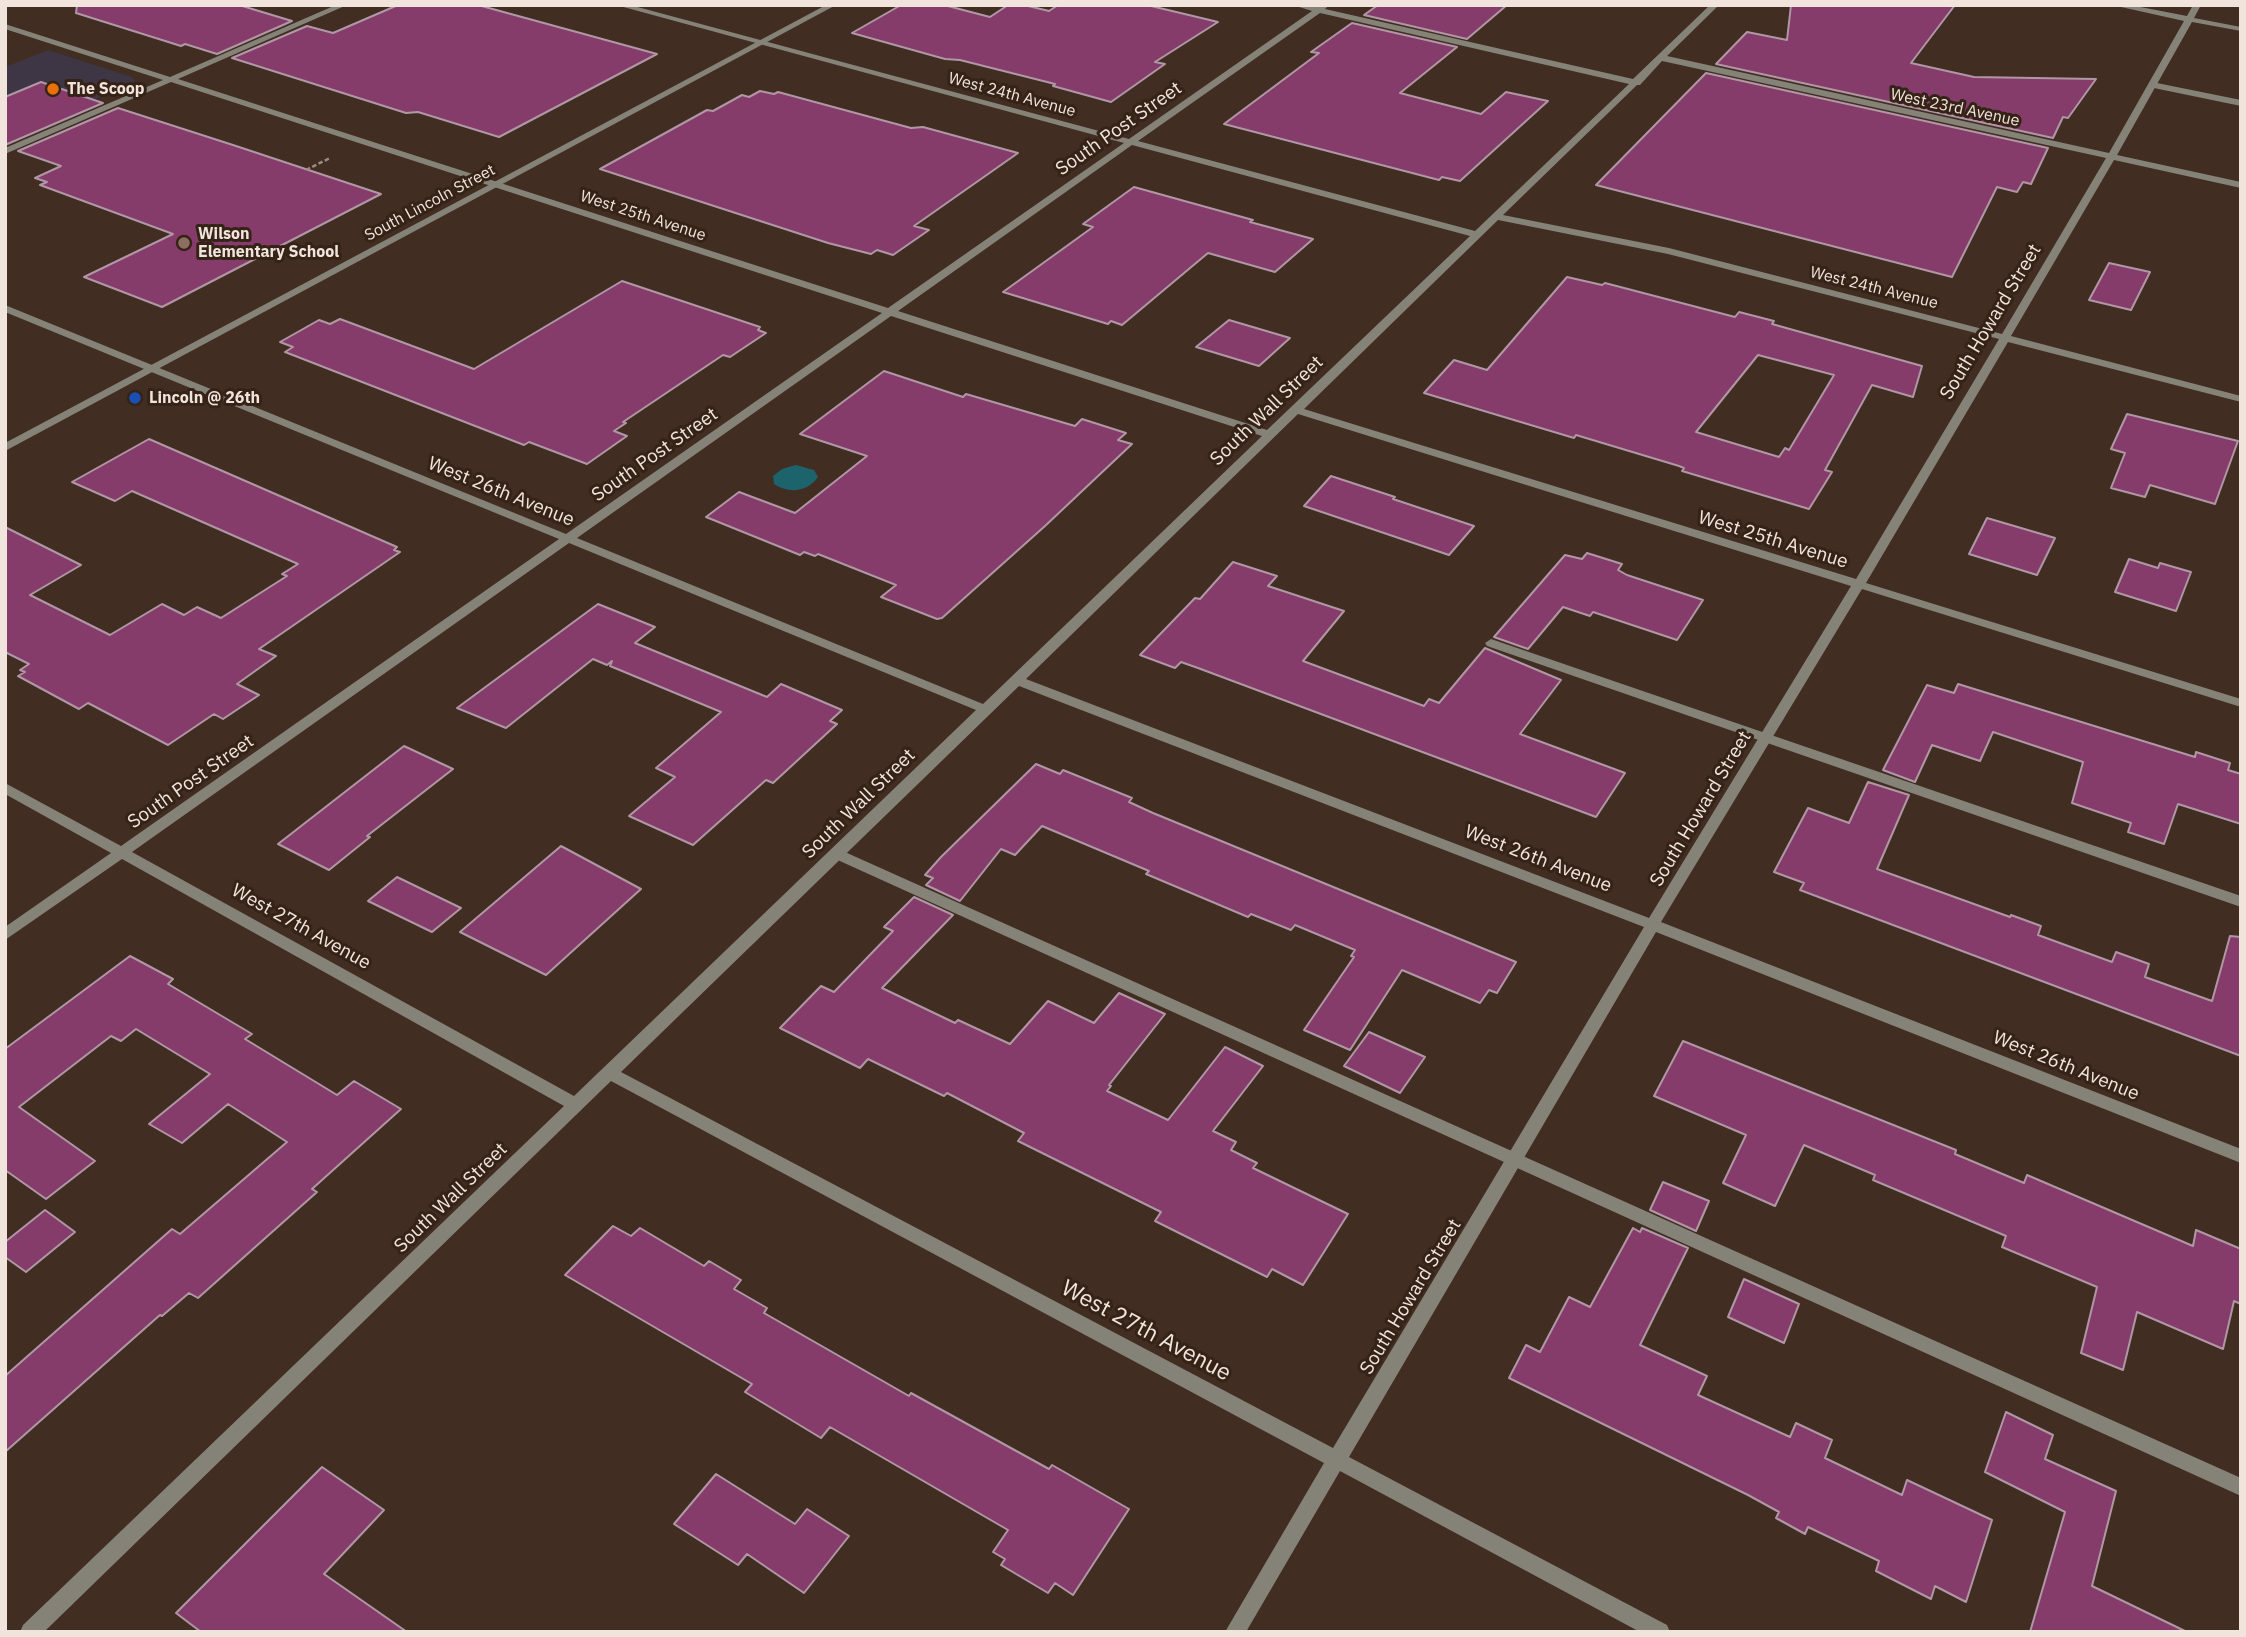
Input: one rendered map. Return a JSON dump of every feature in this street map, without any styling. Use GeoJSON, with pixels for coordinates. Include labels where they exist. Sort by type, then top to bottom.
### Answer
{"type":"FeatureCollection","features":[{"type":"Feature","properties":{"kind":"street"},"geometry":{"type":"LineString","coordinates":[[5,151],[344,5]]}},
{"type":"Feature","properties":{"kind":"street","name":"West 24th Avenue"},"geometry":{"type":"LineString","coordinates":[[620,5],[1479,235]]}},
{"type":"Feature","properties":{"kind":"street","name":"South Lincoln Street"},"geometry":{"type":"LineString","coordinates":[[5,448],[832,5]]}},
{"type":"Feature","properties":{"kind":"street"},"geometry":{"type":"LineString","coordinates":[[1297,5],[1322,8],[1637,83]]}},
{"type":"Feature","properties":{"kind":"street","name":"South Wall Street"},"geometry":{"type":"LineString","coordinates":[[30,1632],[1716,5]]}},
{"type":"Feature","properties":{"kind":"street"},"geometry":{"type":"LineString","coordinates":[[2116,5],[2241,29]]}},
{"type":"Feature","properties":{"kind":"street","name":"South Howard Street"},"geometry":{"type":"LineString","coordinates":[[1235,1632],[1653,924],[1859,584],[2111,157],[2197,5]]}},
{"type":"Feature","properties":{"kind":"street","name":"South Post Street"},"geometry":{"type":"LineString","coordinates":[[5,935],[1322,8]]}},
{"type":"Feature","properties":{"kind":"street","name":"West 25th Avenue"},"geometry":{"type":"LineString","coordinates":[[5,26],[1271,435]]}},
{"type":"Feature","properties":{"kind":"street","name":"West 23rd Avenue"},"geometry":{"type":"LineString","coordinates":[[1662,58],[2241,185]]}},
{"type":"Feature","properties":{"kind":"street"},"geometry":{"type":"LineString","coordinates":[[2152,85],[2241,103]]}},
{"type":"Feature","properties":{"kind":"street","name":"West 24th Avenue"},"geometry":{"type":"LineString","coordinates":[[1497,216],[1669,251],[2241,399]]}},
{"type":"Feature","properties":{"kind":"street","name":"West 26th Avenue"},"geometry":{"type":"LineString","coordinates":[[5,308],[984,709]]}},
{"type":"Feature","properties":{"kind":"street","name":"West 25th Avenue"},"geometry":{"type":"LineString","coordinates":[[1296,410],[2241,703]]}},
{"type":"Feature","properties":{"kind":"street"},"geometry":{"type":"LineString","coordinates":[[1491,643],[2241,902]]}},
{"type":"Feature","properties":{"kind":"street","name":"West 26th Avenue"},"geometry":{"type":"LineString","coordinates":[[1016,680],[1653,924],[2241,1156]]}},
{"type":"Feature","properties":{"kind":"street","name":"West 27th Avenue"},"geometry":{"type":"LineString","coordinates":[[5,788],[575,1104]]}},
{"type":"Feature","properties":{"kind":"street"},"geometry":{"type":"LineString","coordinates":[[836,853],[2241,1487]]}},
{"type":"Feature","properties":{"kind":"street","name":"West 27th Avenue"},"geometry":{"type":"LineString","coordinates":[[610,1073],[1660,1632]]}},
{"type":"Feature","properties":{"kind":"path"},"geometry":{"type":"LineString","coordinates":[[306,170],[327,159]]}},
{"type":"Feature","properties":{"kind":"shaded area"},"geometry":{"type":"Polygon","coordinates":[[[48,50],[132,77],[135,82],[5,139],[5,67],[48,50]]]}},
{"type":"Feature","properties":{"kind":"water"},"geometry":{"type":"Polygon","coordinates":[[[796,465],[814,470],[818,477],[809,486],[798,490],[785,489],[774,484],[773,476],[782,469],[796,465]]]}},
{"type":"Feature","properties":{"kind":"building"},"geometry":{"type":"Polygon","coordinates":[[[77,5],[239,5],[292,21],[217,54],[185,44],[181,46],[76,13],[77,5]]]}},
{"type":"Feature","properties":{"kind":"building"},"geometry":{"type":"Polygon","coordinates":[[[398,5],[478,5],[657,54],[499,137],[418,112],[406,113],[232,58],[307,26],[333,33],[398,5]]]}},
{"type":"Feature","properties":{"kind":"building"},"geometry":{"type":"Polygon","coordinates":[[[901,5],[944,5],[990,17],[1008,5],[1024,5],[1049,11],[1058,5],[1147,5],[1218,22],[1155,62],[1165,64],[1111,102],[1053,86],[1055,84],[960,60],[945,59],[852,33],[901,5]]]}},
{"type":"Feature","properties":{"kind":"building"},"geometry":{"type":"Polygon","coordinates":[[[1378,5],[1507,5],[1467,39],[1364,15],[1378,5]]]}},
{"type":"Feature","properties":{"kind":"building"},"geometry":{"type":"Polygon","coordinates":[[[1791,5],[1955,5],[1911,63],[1974,77],[2096,79],[2068,118],[2063,117],[2053,138],[1716,64],[1747,32],[1787,40],[1791,5]]]}},
{"type":"Feature","properties":{"kind":"building"},"geometry":{"type":"Polygon","coordinates":[[[1352,23],[1457,47],[1400,93],[1481,114],[1506,92],[1548,101],[1460,181],[1442,177],[1439,180],[1224,124],[1319,53],[1311,52],[1352,23]]]}},
{"type":"Feature","properties":{"kind":"building"},"geometry":{"type":"Polygon","coordinates":[[[1706,73],[2048,148],[2031,184],[2023,182],[2017,192],[1997,187],[1952,277],[1596,185],[1706,73]]]}},
{"type":"Feature","properties":{"kind":"building"},"geometry":{"type":"Polygon","coordinates":[[[41,82],[103,103],[5,145],[5,97],[41,82]]]}},
{"type":"Feature","properties":{"kind":"building"},"geometry":{"type":"Polygon","coordinates":[[[760,91],[774,94],[778,92],[911,128],[923,127],[1018,153],[914,226],[929,230],[893,255],[877,250],[871,254],[828,243],[600,169],[707,110],[713,111],[742,95],[749,97],[760,91]]]}},
{"type":"Feature","properties":{"kind":"building"},"geometry":{"type":"Polygon","coordinates":[[[118,108],[381,194],[162,307],[84,277],[173,234],[40,185],[47,182],[35,178],[61,166],[18,151],[118,108]]]}},
{"type":"Feature","properties":{"kind":"building"},"geometry":{"type":"Polygon","coordinates":[[[1134,187],[1313,239],[1275,272],[1208,253],[1122,325],[1111,321],[1108,324],[1003,292],[1093,227],[1083,224],[1134,187]]]}},
{"type":"Feature","properties":{"kind":"building"},"geometry":{"type":"Polygon","coordinates":[[[2109,263],[2150,272],[2131,310],[2089,300],[2109,263]]]}},
{"type":"Feature","properties":{"kind":"building"},"geometry":{"type":"Polygon","coordinates":[[[1567,277],[1602,285],[1605,283],[1735,317],[1739,312],[1774,321],[1772,324],[1922,366],[1913,397],[1872,385],[1825,470],[1832,472],[1809,509],[1682,471],[1684,468],[1679,466],[1424,393],[1454,360],[1487,370],[1567,277]],[[1758,355],[1696,432],[1779,457],[1785,448],[1789,450],[1834,375],[1758,355]]]}},
{"type":"Feature","properties":{"kind":"building"},"geometry":{"type":"Polygon","coordinates":[[[622,281],[760,327],[758,330],[766,333],[730,357],[723,355],[623,422],[626,423],[614,431],[627,436],[587,464],[529,442],[524,445],[285,352],[293,347],[280,342],[319,320],[330,324],[340,319],[474,369],[622,281]]]}},
{"type":"Feature","properties":{"kind":"building"},"geometry":{"type":"Polygon","coordinates":[[[1229,320],[1290,338],[1259,366],[1196,347],[1229,320]]]}},
{"type":"Feature","properties":{"kind":"building"},"geometry":{"type":"Polygon","coordinates":[[[884,371],[963,397],[966,394],[1075,426],[1082,419],[1126,433],[1118,440],[1132,444],[1045,526],[942,618],[937,619],[881,597],[896,585],[818,554],[815,556],[804,552],[800,555],[706,517],[739,492],[795,513],[867,456],[800,434],[884,371]]]}},
{"type":"Feature","properties":{"kind":"building"},"geometry":{"type":"Polygon","coordinates":[[[2127,414],[2238,441],[2215,504],[2150,485],[2145,497],[2111,488],[2125,453],[2111,449],[2127,414]]]}},
{"type":"Feature","properties":{"kind":"building"},"geometry":{"type":"Polygon","coordinates":[[[149,439],[397,547],[394,550],[400,552],[259,649],[276,656],[237,684],[259,695],[223,719],[214,714],[168,745],[88,703],[79,709],[18,676],[25,672],[20,670],[29,664],[5,652],[5,527],[81,565],[30,595],[110,635],[162,604],[184,615],[197,607],[221,618],[287,576],[282,574],[298,564],[132,491],[115,501],[72,482],[149,439]]]}},
{"type":"Feature","properties":{"kind":"building"},"geometry":{"type":"Polygon","coordinates":[[[1331,476],[1474,526],[1449,555],[1304,506],[1331,476]]]}},
{"type":"Feature","properties":{"kind":"building"},"geometry":{"type":"Polygon","coordinates":[[[1987,518],[2055,538],[2037,575],[1969,554],[1987,518]]]}},
{"type":"Feature","properties":{"kind":"building"},"geometry":{"type":"Polygon","coordinates":[[[1587,553],[1622,564],[1618,570],[1627,575],[1703,600],[1677,640],[1593,612],[1590,616],[1563,607],[1528,649],[1494,637],[1565,555],[1582,559],[1587,553]]]}},
{"type":"Feature","properties":{"kind":"building"},"geometry":{"type":"Polygon","coordinates":[[[2129,559],[2158,568],[2160,563],[2191,572],[2176,611],[2115,592],[2129,559]]]}},
{"type":"Feature","properties":{"kind":"building"},"geometry":{"type":"Polygon","coordinates":[[[1233,562],[1277,576],[1268,586],[1344,611],[1303,661],[1424,706],[1429,699],[1439,703],[1485,648],[1561,680],[1520,734],[1625,773],[1596,817],[1198,668],[1181,662],[1175,668],[1140,655],[1195,598],[1200,599],[1233,562]]]}},
{"type":"Feature","properties":{"kind":"building"},"geometry":{"type":"Polygon","coordinates":[[[598,604],[655,627],[635,643],[767,697],[781,684],[842,710],[830,721],[837,724],[773,783],[766,780],[693,845],[629,816],[675,777],[656,768],[721,712],[610,666],[612,661],[607,665],[593,659],[506,728],[457,708],[598,604]]]}},
{"type":"Feature","properties":{"kind":"building"},"geometry":{"type":"Polygon","coordinates":[[[1958,684],[2195,757],[2196,752],[2230,763],[2228,770],[2241,774],[2241,824],[2178,804],[2164,844],[2128,832],[2131,823],[2072,803],[2083,762],[1993,732],[1980,761],[1932,745],[1915,782],[1883,770],[1927,685],[1954,693],[1958,684]]]}},
{"type":"Feature","properties":{"kind":"building"},"geometry":{"type":"Polygon","coordinates":[[[404,746],[453,769],[367,836],[370,837],[329,870],[278,844],[404,746]]]}},
{"type":"Feature","properties":{"kind":"building"},"geometry":{"type":"Polygon","coordinates":[[[1036,764],[1060,774],[1063,770],[1132,798],[1129,802],[1153,813],[1516,962],[1497,993],[1489,990],[1480,1003],[1402,970],[1350,1050],[1304,1030],[1354,957],[1351,956],[1355,950],[1295,925],[1291,930],[1251,914],[1248,917],[1042,826],[1015,855],[1001,849],[960,901],[926,885],[933,878],[925,875],[941,857],[1036,764]]]}},
{"type":"Feature","properties":{"kind":"building"},"geometry":{"type":"Polygon","coordinates":[[[1868,782],[1909,795],[1877,869],[2041,926],[2038,935],[2112,962],[2116,952],[2149,964],[2145,977],[2212,1001],[2230,936],[2241,937],[2241,1056],[1800,890],[1804,883],[1774,872],[1808,808],[1849,823],[1868,782]]]}},
{"type":"Feature","properties":{"kind":"building"},"geometry":{"type":"Polygon","coordinates":[[[561,846],[641,889],[546,975],[460,932],[561,846]]]}},
{"type":"Feature","properties":{"kind":"building"},"geometry":{"type":"Polygon","coordinates":[[[397,877],[461,908],[432,932],[368,901],[397,877]]]}},
{"type":"Feature","properties":{"kind":"building"},"geometry":{"type":"Polygon","coordinates":[[[914,897],[953,915],[882,988],[955,1023],[958,1020],[1010,1044],[1048,1001],[1094,1023],[1119,993],[1165,1014],[1107,1091],[1168,1120],[1225,1047],[1263,1066],[1213,1131],[1236,1142],[1231,1150],[1257,1163],[1253,1168],[1348,1214],[1303,1285],[1272,1269],[1267,1277],[1155,1221],[1161,1212],[1018,1141],[1024,1133],[947,1093],[944,1096],[868,1059],[860,1068],[780,1028],[821,986],[834,992],[893,931],[884,927],[914,897]]]}},
{"type":"Feature","properties":{"kind":"building"},"geometry":{"type":"Polygon","coordinates":[[[130,956],[173,979],[168,984],[252,1034],[245,1039],[337,1095],[354,1081],[401,1109],[312,1189],[317,1192],[198,1298],[189,1293],[160,1315],[5,1452],[5,1376],[172,1229],[180,1234],[287,1142],[228,1104],[182,1143],[149,1124],[210,1074],[136,1029],[121,1041],[111,1036],[19,1107],[95,1161],[46,1199],[5,1170],[5,1049],[130,956]]]}},
{"type":"Feature","properties":{"kind":"building"},"geometry":{"type":"Polygon","coordinates":[[[1369,1032],[1425,1057],[1400,1093],[1344,1066],[1369,1032]]]}},
{"type":"Feature","properties":{"kind":"building"},"geometry":{"type":"Polygon","coordinates":[[[1683,1041],[1956,1150],[1955,1154],[2024,1183],[2027,1175],[2193,1246],[2196,1230],[2241,1249],[2241,1304],[2234,1301],[2223,1349],[2137,1312],[2123,1370],[2081,1353],[2097,1287],[2002,1247],[2006,1236],[1873,1180],[1875,1175],[1804,1145],[1775,1206],[1723,1183],[1746,1135],[1654,1096],[1683,1041]]]}},
{"type":"Feature","properties":{"kind":"building"},"geometry":{"type":"Polygon","coordinates":[[[1663,1182],[1709,1201],[1696,1231],[1650,1210],[1663,1182]]]}},
{"type":"Feature","properties":{"kind":"building"},"geometry":{"type":"Polygon","coordinates":[[[45,1210],[75,1232],[26,1272],[5,1257],[5,1242],[45,1210]]]}},
{"type":"Feature","properties":{"kind":"building"},"geometry":{"type":"Polygon","coordinates":[[[613,1226],[631,1236],[640,1228],[704,1266],[709,1261],[741,1280],[734,1289],[767,1308],[764,1313],[909,1396],[911,1393],[1049,1469],[1052,1465],[1129,1509],[1073,1595],[1055,1583],[1048,1593],[1001,1565],[1005,1559],[993,1552],[1008,1530],[830,1427],[821,1438],[745,1392],[752,1384],[565,1275],[613,1226]]]}},
{"type":"Feature","properties":{"kind":"building"},"geometry":{"type":"Polygon","coordinates":[[[1633,1228],[1640,1232],[1642,1228],[1688,1248],[1640,1345],[1707,1376],[1698,1395],[1790,1437],[1796,1423],[1832,1440],[1825,1458],[1902,1495],[1907,1480],[1992,1520],[1966,1602],[1935,1586],[1931,1599],[1876,1571],[1879,1561],[1808,1527],[1805,1534],[1776,1518],[1779,1512],[1748,1495],[1509,1378],[1526,1345],[1540,1352],[1569,1297],[1590,1307],[1633,1228]]]}},
{"type":"Feature","properties":{"kind":"building"},"geometry":{"type":"Polygon","coordinates":[[[1744,1279],[1799,1304],[1784,1343],[1728,1317],[1744,1279]]]}},
{"type":"Feature","properties":{"kind":"building"},"geometry":{"type":"Polygon","coordinates":[[[2006,1412],[2053,1435],[2045,1459],[2116,1491],[2092,1586],[2187,1632],[2030,1632],[2065,1512],[1985,1472],[2006,1412]]]}},
{"type":"Feature","properties":{"kind":"building"},"geometry":{"type":"Polygon","coordinates":[[[322,1467],[384,1510],[324,1574],[407,1632],[201,1632],[176,1613],[322,1467]]]}},
{"type":"Feature","properties":{"kind":"building"},"geometry":{"type":"Polygon","coordinates":[[[716,1474],[795,1524],[807,1509],[849,1536],[804,1593],[747,1554],[738,1565],[674,1524],[716,1474]]]}},
{"type":"Feature","properties":{"kind":"place","name":"The Scoop"},"geometry":{"type":"Point","coordinates":[53,89]}},
{"type":"Feature","properties":{"kind":"place","name":"Wilson Elementary School"},"geometry":{"type":"Point","coordinates":[184,243]}},
{"type":"Feature","properties":{"kind":"place","name":"Lincoln @ 26th"},"geometry":{"type":"Point","coordinates":[135,398]}}]}
